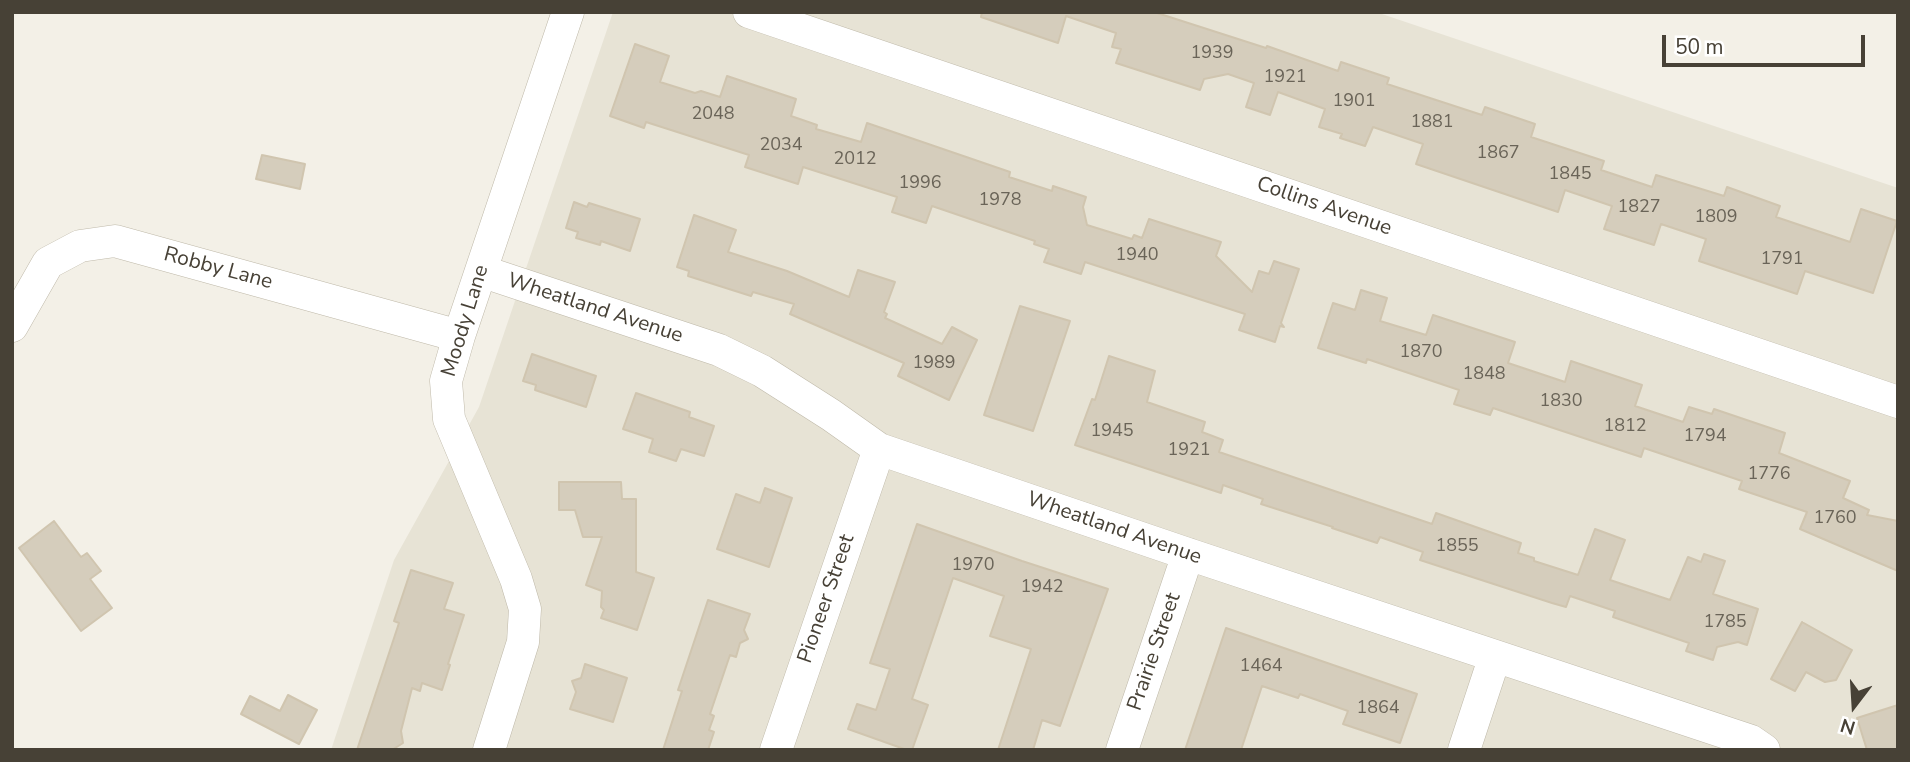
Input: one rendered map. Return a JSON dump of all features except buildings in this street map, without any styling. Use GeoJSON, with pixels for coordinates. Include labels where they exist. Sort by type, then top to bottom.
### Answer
{"type":"FeatureCollection","features":[{"type":"Feature","properties":{"kind":"street","name":"Moody Lane"},"geometry":{"type":"LineString","coordinates":[[489,750],[523,642],[525,609],[516,579],[449,419],[446,381],[568,12]]}},
{"type":"Feature","properties":{"kind":"street","name":"Collins Avenue"},"geometry":{"type":"LineString","coordinates":[[750,12],[1898,402]]}},
{"type":"Feature","properties":{"kind":"street","name":"Robby Lane"},"geometry":{"type":"LineString","coordinates":[[12,326],[48,263],[80,246],[115,241],[459,336]]}},
{"type":"Feature","properties":{"kind":"street","name":"Wheatland Avenue"},"geometry":{"type":"LineString","coordinates":[[481,271],[719,350],[773,379],[879,449],[1751,741],[1764,750]]}},
{"type":"Feature","properties":{"kind":"street","name":"Pioneer Street"},"geometry":{"type":"LineString","coordinates":[[776,750],[879,449]]}},
{"type":"Feature","properties":{"kind":"street","name":"Prairie Street"},"geometry":{"type":"LineString","coordinates":[[1122,750],[1188,554]]}},
{"type":"Feature","properties":{"kind":"street"},"geometry":{"type":"LineString","coordinates":[[1464,750],[1494,656]]}},
{"type":"Feature","properties":{"kind":"shaded area"},"geometry":{"type":"Polygon","coordinates":[[[613,12],[1376,12],[1898,188],[1898,750],[331,750],[394,560],[479,407],[613,12]]]}}]}
